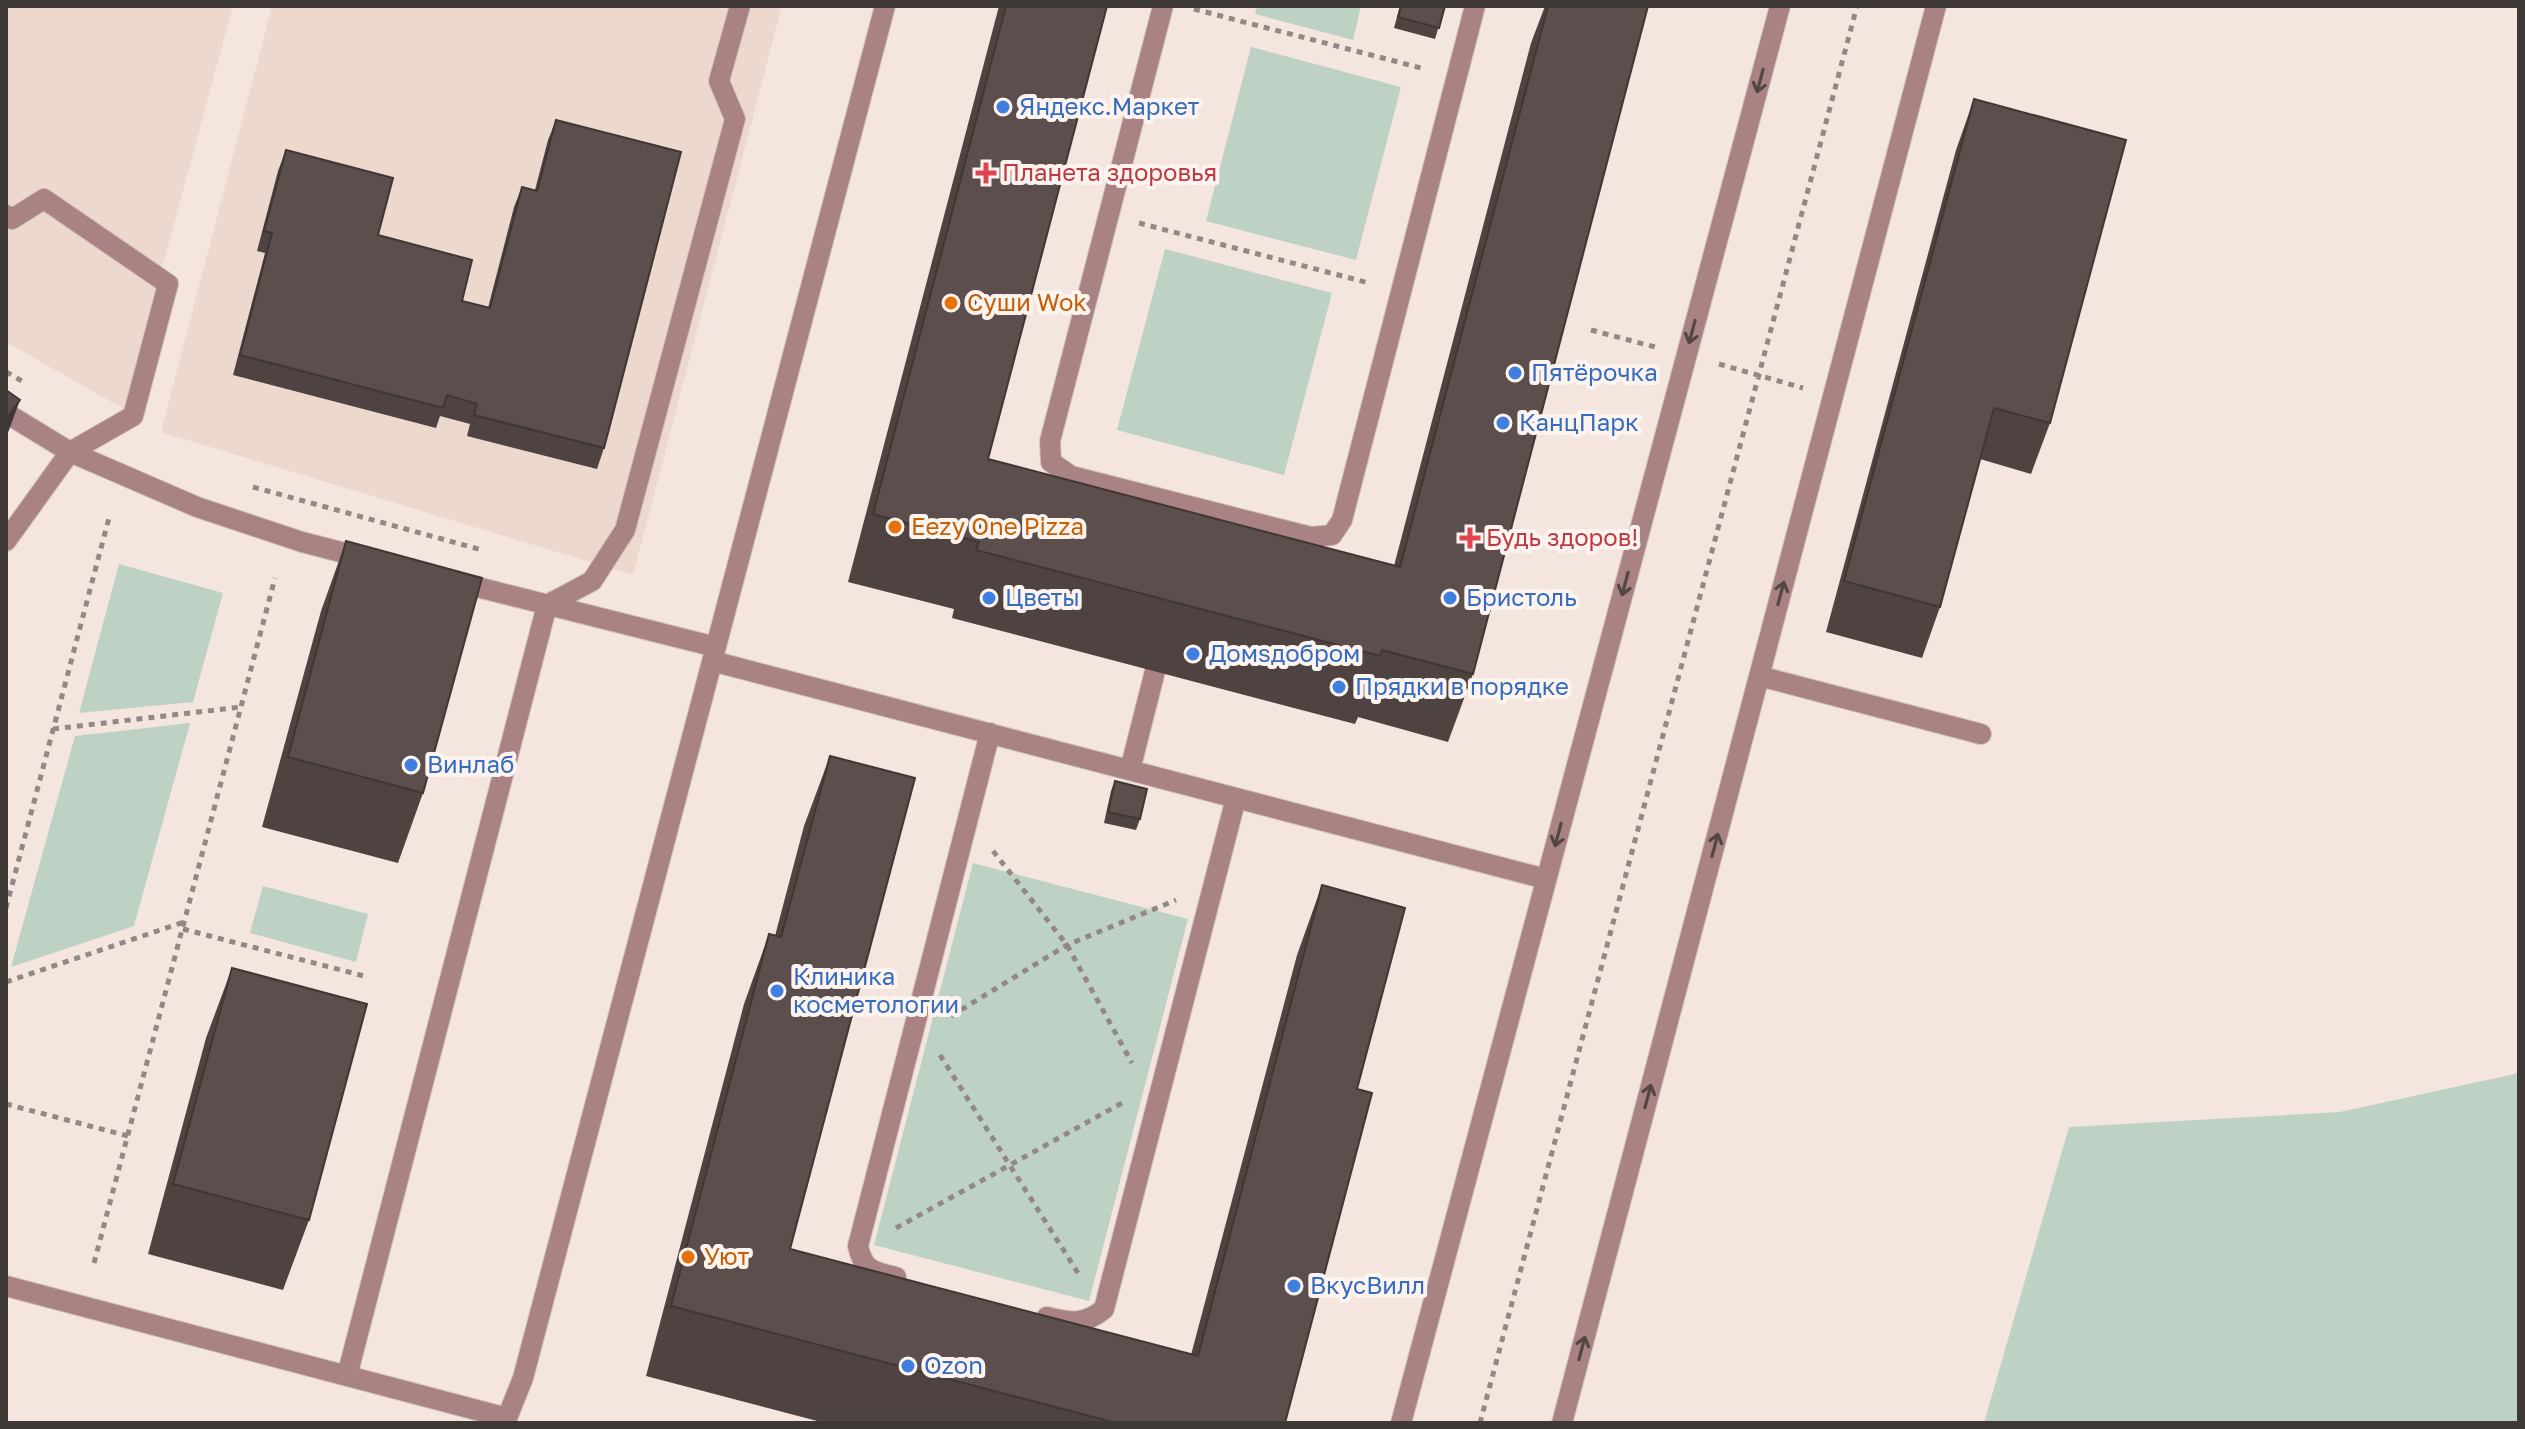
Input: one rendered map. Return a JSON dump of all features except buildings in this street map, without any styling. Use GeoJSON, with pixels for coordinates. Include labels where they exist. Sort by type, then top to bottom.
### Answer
{"type":"FeatureCollection","features":[{"type":"Feature","properties":{"kind":"street"},"geometry":{"type":"LineString","coordinates":[[347,1376],[547,605],[592,581],[625,530],[735,119],[719,81],[740,6]]}},
{"type":"Feature","properties":{"kind":"street"},"geometry":{"type":"LineString","coordinates":[[6,1286],[506,1420],[527,1363],[885,6]]}},
{"type":"Feature","properties":{"kind":"street"},"geometry":{"type":"LineString","coordinates":[[1163,6],[1050,441],[1051,462],[1071,476],[1193,515],[1311,537],[1332,535],[1342,520],[1475,6]]}},
{"type":"Feature","properties":{"kind":"street"},"geometry":{"type":"LineString","coordinates":[[1401,1423],[1780,6]]}},
{"type":"Feature","properties":{"kind":"street"},"geometry":{"type":"LineString","coordinates":[[1562,1423],[1936,6]]}},
{"type":"Feature","properties":{"kind":"street"},"geometry":{"type":"LineString","coordinates":[[6,215],[12,219],[44,199],[168,284],[133,416],[70,452],[6,541]]}},
{"type":"Feature","properties":{"kind":"street"},"geometry":{"type":"LineString","coordinates":[[6,413],[70,452],[197,507],[302,542],[392,566]]}},
{"type":"Feature","properties":{"kind":"street"},"geometry":{"type":"LineString","coordinates":[[437,577],[547,605],[990,733],[1546,879]]}},
{"type":"Feature","properties":{"kind":"street"},"geometry":{"type":"LineString","coordinates":[[1130,770],[1155,671]]}},
{"type":"Feature","properties":{"kind":"street"},"geometry":{"type":"LineString","coordinates":[[1759,676],[1981,734]]}},
{"type":"Feature","properties":{"kind":"street"},"geometry":{"type":"LineString","coordinates":[[919,1283],[874,1272],[861,1261],[858,1246],[920,1030],[990,733]]}},
{"type":"Feature","properties":{"kind":"street"},"geometry":{"type":"LineString","coordinates":[[1033,1313],[1072,1323],[1092,1319],[1104,1309],[1153,1091],[1236,798]]}},
{"type":"Feature","properties":{"kind":"path"},"geometry":{"type":"LineString","coordinates":[[1181,6],[1457,77]]}},
{"type":"Feature","properties":{"kind":"path"},"geometry":{"type":"LineString","coordinates":[[1480,1423],[1857,6]]}},
{"type":"Feature","properties":{"kind":"path"},"geometry":{"type":"LineString","coordinates":[[1109,216],[1401,291]]}},
{"type":"Feature","properties":{"kind":"path"},"geometry":{"type":"LineString","coordinates":[[1591,330],[1655,347]]}},
{"type":"Feature","properties":{"kind":"path"},"geometry":{"type":"LineString","coordinates":[[1719,364],[1804,388]]}},
{"type":"Feature","properties":{"kind":"path"},"geometry":{"type":"LineString","coordinates":[[6,372],[32,387]]}},
{"type":"Feature","properties":{"kind":"path"},"geometry":{"type":"LineString","coordinates":[[244,484],[486,551]]}},
{"type":"Feature","properties":{"kind":"path"},"geometry":{"type":"LineString","coordinates":[[6,908],[9,887],[110,514]]}},
{"type":"Feature","properties":{"kind":"path"},"geometry":{"type":"LineString","coordinates":[[94,1263],[275,578]]}},
{"type":"Feature","properties":{"kind":"path"},"geometry":{"type":"LineString","coordinates":[[53,729],[241,707]]}},
{"type":"Feature","properties":{"kind":"path"},"geometry":{"type":"LineString","coordinates":[[861,1261],[886,1234],[1010,1164],[1153,1091],[1067,945],[968,818]]}},
{"type":"Feature","properties":{"kind":"path"},"geometry":{"type":"LineString","coordinates":[[1092,1319],[1084,1281],[920,1030],[1067,945],[1214,883]]}},
{"type":"Feature","properties":{"kind":"path"},"geometry":{"type":"LineString","coordinates":[[6,982],[184,925],[368,977]]}},
{"type":"Feature","properties":{"kind":"path"},"geometry":{"type":"LineString","coordinates":[[6,1104],[128,1136]]}},
{"type":"Feature","properties":{"kind":"shaded area"},"geometry":{"type":"Polygon","coordinates":[[[6,6],[233,6],[124,409],[6,342],[6,6]]]}},
{"type":"Feature","properties":{"kind":"shaded area"},"geometry":{"type":"Polygon","coordinates":[[[272,6],[782,6],[633,575],[161,432],[272,6]]]}},
{"type":"Feature","properties":{"kind":"green space"},"geometry":{"type":"Polygon","coordinates":[[[1257,6],[1361,6],[1353,40],[1255,14],[1257,6]]]}},
{"type":"Feature","properties":{"kind":"green space"},"geometry":{"type":"Polygon","coordinates":[[[1251,47],[1401,87],[1356,260],[1206,221],[1251,47]]]}},
{"type":"Feature","properties":{"kind":"green space"},"geometry":{"type":"Polygon","coordinates":[[[1165,249],[1332,293],[1284,475],[1117,430],[1165,249]]]}},
{"type":"Feature","properties":{"kind":"green space"},"geometry":{"type":"Polygon","coordinates":[[[119,564],[223,593],[193,702],[79,713],[119,564]]]}},
{"type":"Feature","properties":{"kind":"green space"},"geometry":{"type":"Polygon","coordinates":[[[190,723],[134,926],[11,967],[75,736],[190,723]]]}},
{"type":"Feature","properties":{"kind":"green space"},"geometry":{"type":"Polygon","coordinates":[[[973,863],[1188,919],[1089,1301],[874,1245],[973,863]]]}},
{"type":"Feature","properties":{"kind":"green space"},"geometry":{"type":"Polygon","coordinates":[[[263,886],[368,914],[356,962],[250,933],[263,886]]]}},
{"type":"Feature","properties":{"kind":"green space"},"geometry":{"type":"Polygon","coordinates":[[[2519,1073],[2519,1423],[1984,1423],[2069,1127],[2340,1112],[2519,1073]]]}},
{"type":"Feature","properties":{"kind":"place","name":"Яндекс.Маркет"},"geometry":{"type":"Point","coordinates":[1003,107]}},
{"type":"Feature","properties":{"kind":"place","name":"Планета здоровья"},"geometry":{"type":"Point","coordinates":[986,173]}},
{"type":"Feature","properties":{"kind":"place","name":"Суши Wok"},"geometry":{"type":"Point","coordinates":[951,303]}},
{"type":"Feature","properties":{"kind":"place","name":"Пятёрочка"},"geometry":{"type":"Point","coordinates":[1515,373]}},
{"type":"Feature","properties":{"kind":"place","name":"КанцПарк"},"geometry":{"type":"Point","coordinates":[1503,423]}},
{"type":"Feature","properties":{"kind":"place","name":"Eezy One Pizza"},"geometry":{"type":"Point","coordinates":[895,527]}},
{"type":"Feature","properties":{"kind":"place","name":"Будь здоров!"},"geometry":{"type":"Point","coordinates":[1470,538]}},
{"type":"Feature","properties":{"kind":"place","name":"Цветы"},"geometry":{"type":"Point","coordinates":[989,598]}},
{"type":"Feature","properties":{"kind":"place","name":"Бристоль"},"geometry":{"type":"Point","coordinates":[1450,598]}},
{"type":"Feature","properties":{"kind":"place","name":"Домsдобром"},"geometry":{"type":"Point","coordinates":[1193,654]}},
{"type":"Feature","properties":{"kind":"place","name":"Прядки в порядке"},"geometry":{"type":"Point","coordinates":[1339,687]}},
{"type":"Feature","properties":{"kind":"place","name":"Винлаб"},"geometry":{"type":"Point","coordinates":[411,765]}},
{"type":"Feature","properties":{"kind":"place","name":"Клиника косметологии"},"geometry":{"type":"Point","coordinates":[777,991]}},
{"type":"Feature","properties":{"kind":"place","name":"Уют"},"geometry":{"type":"Point","coordinates":[688,1257]}},
{"type":"Feature","properties":{"kind":"place","name":"ВкусВилл"},"geometry":{"type":"Point","coordinates":[1294,1286]}},
{"type":"Feature","properties":{"kind":"place","name":"Ozon"},"geometry":{"type":"Point","coordinates":[908,1366]}}]}
